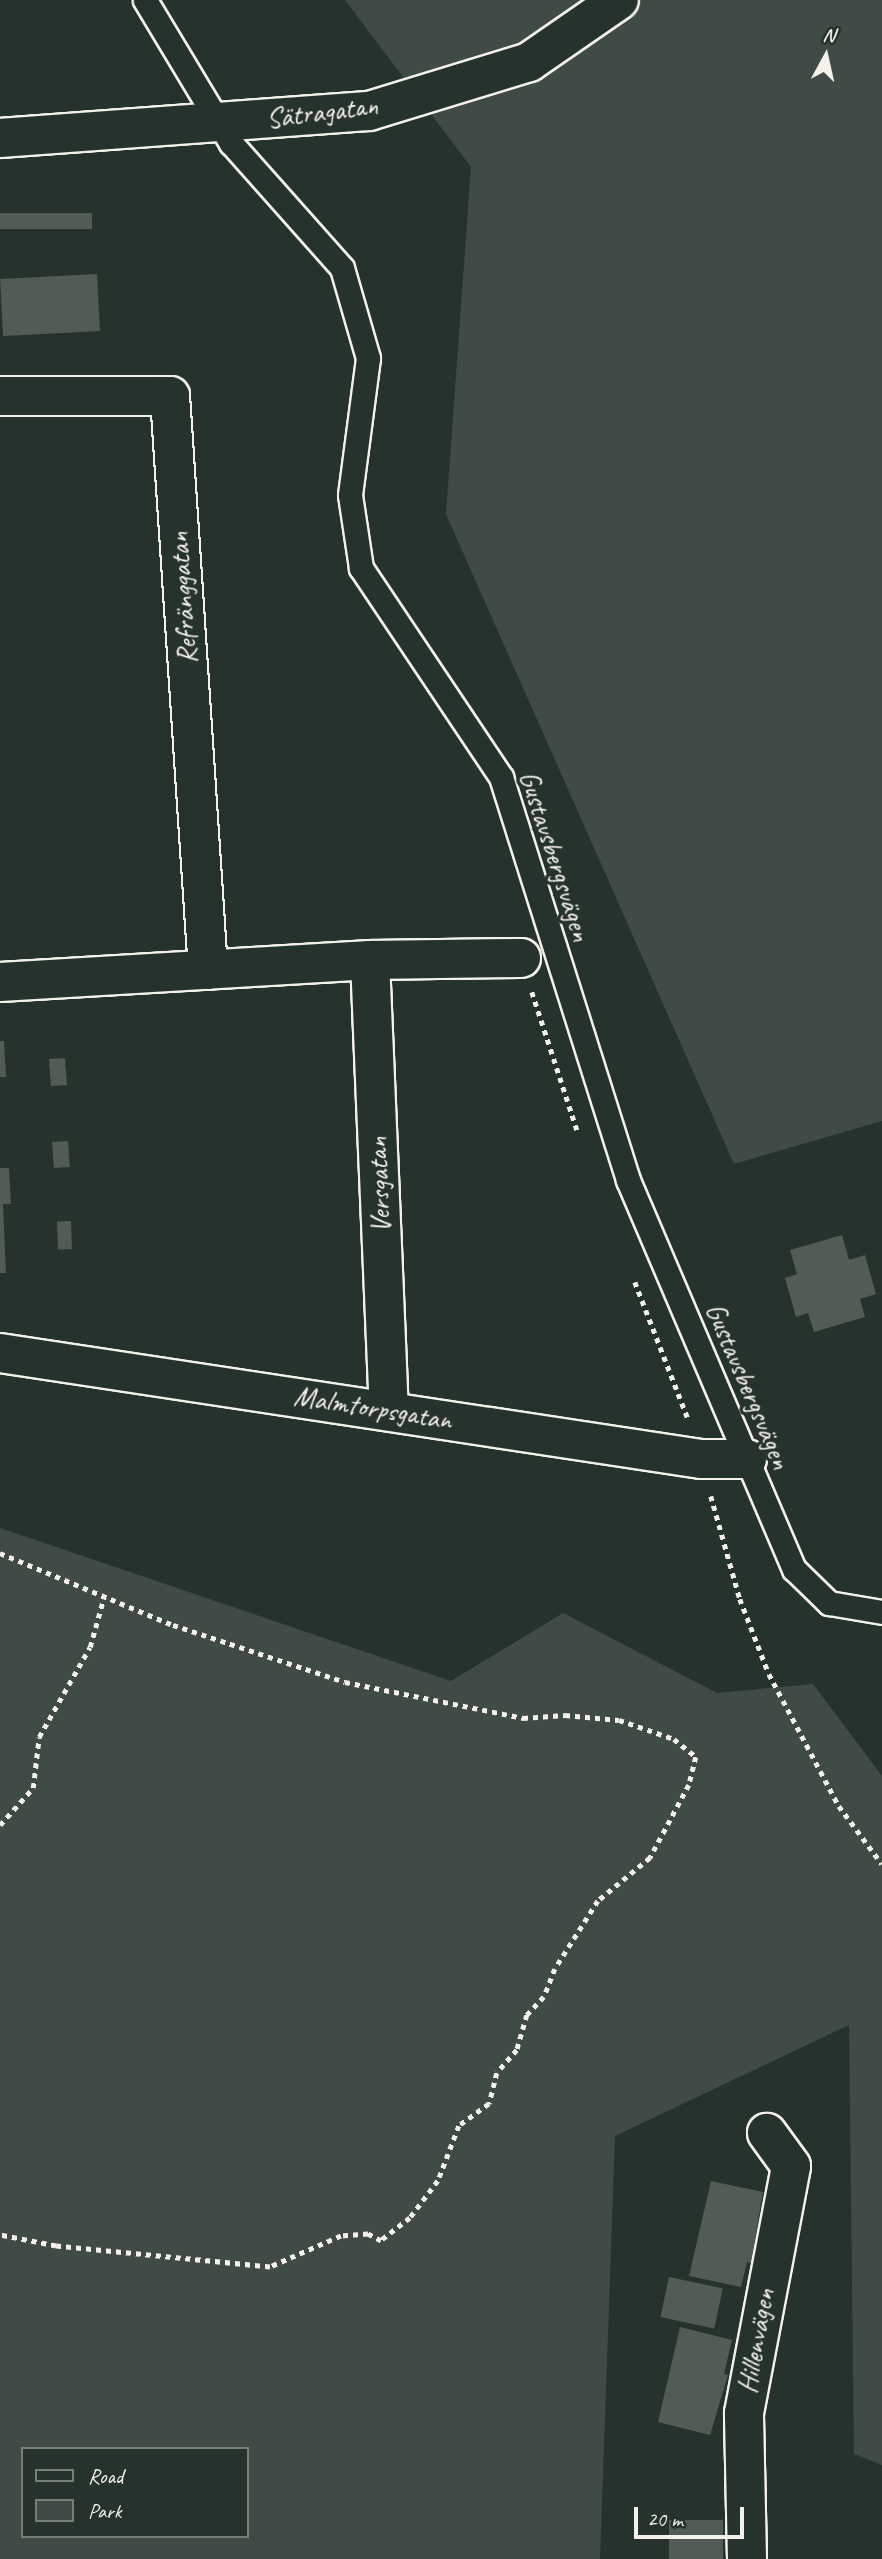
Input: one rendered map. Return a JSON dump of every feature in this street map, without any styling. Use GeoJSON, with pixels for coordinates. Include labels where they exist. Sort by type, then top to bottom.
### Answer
{"type":"FeatureCollection","features":[{"type":"Feature","properties":{"kind":"street","name":"Sätragatan"},"geometry":{"type":"LineString","coordinates":[[0,138],[369,111],[529,62],[619,0]]}},
{"type":"Feature","properties":{"kind":"street","name":"Refränggatan"},"geometry":{"type":"LineString","coordinates":[[0,396],[170,396],[208,970]]}},
{"type":"Feature","properties":{"kind":"street"},"geometry":{"type":"LineString","coordinates":[[0,982],[370,960],[521,958]]}},
{"type":"Feature","properties":{"kind":"street","name":"Versgatan"},"geometry":{"type":"LineString","coordinates":[[370,960],[389,1410]]}},
{"type":"Feature","properties":{"kind":"street","name":"Malmtorpsgatan"},"geometry":{"type":"LineString","coordinates":[[0,1353],[701,1459],[747,1459]]}},
{"type":"Feature","properties":{"kind":"street","name":"Hillenvägen"},"geometry":{"type":"LineString","coordinates":[[747,2559],[745,2402],[790,2166],[767,2133]]}},
{"type":"Feature","properties":{"kind":"lane","name":"Gustavsbergsvägen"},"geometry":{"type":"LineString","coordinates":[[145,0],[222,123],[231,142],[342,268],[368,358],[350,495],[361,568],[501,777],[628,1180],[794,1569],[829,1603],[882,1612]]}},
{"type":"Feature","properties":{"kind":"path"},"geometry":{"type":"LineString","coordinates":[[0,1553],[104,1597],[345,1682],[523,1718],[565,1714],[619,1720],[674,1739],[696,1757],[689,1785],[650,1858],[598,1901],[555,1969],[544,1997],[527,2015],[517,2050],[497,2073],[489,2104],[459,2126],[438,2181],[410,2218],[381,2241],[368,2234],[341,2236],[270,2267],[68,2247],[0,2235]]}},
{"type":"Feature","properties":{"kind":"path"},"geometry":{"type":"LineString","coordinates":[[0,1825],[33,1788],[39,1737],[90,1647],[104,1597]]}},
{"type":"Feature","properties":{"kind":"green space"},"geometry":{"type":"Polygon","coordinates":[[[345,0],[882,0],[882,1121],[734,1164],[446,514],[471,167],[345,0]]]}},
{"type":"Feature","properties":{"kind":"green space"},"geometry":{"type":"Polygon","coordinates":[[[0,1528],[451,1681],[563,1613],[717,1693],[813,1684],[882,1776],[882,2465],[854,2454],[849,2025],[615,2136],[600,2559],[0,2559],[0,1528]]]}},
{"type":"Feature","properties":{"kind":"building"},"geometry":{"type":"Polygon","coordinates":[[[0,213],[92,213],[92,229],[0,229],[0,213]]]}},
{"type":"Feature","properties":{"kind":"building"},"geometry":{"type":"Polygon","coordinates":[[[97,274],[100,331],[3,336],[0,279],[97,274]]]}},
{"type":"Feature","properties":{"kind":"building"},"geometry":{"type":"Polygon","coordinates":[[[0,1041],[4,1041],[6,1077],[0,1077],[0,1041]]]}},
{"type":"Feature","properties":{"kind":"building"},"geometry":{"type":"Polygon","coordinates":[[[65,1058],[67,1085],[51,1086],[49,1059],[65,1058]]]}},
{"type":"Feature","properties":{"kind":"building"},"geometry":{"type":"Polygon","coordinates":[[[68,1141],[70,1167],[54,1168],[52,1142],[68,1141]]]}},
{"type":"Feature","properties":{"kind":"building"},"geometry":{"type":"Polygon","coordinates":[[[0,1168],[9,1168],[11,1204],[3,1204],[6,1273],[0,1273],[0,1168]]]}},
{"type":"Feature","properties":{"kind":"building"},"geometry":{"type":"Polygon","coordinates":[[[57,1221],[71,1221],[72,1249],[58,1249],[57,1221]]]}},
{"type":"Feature","properties":{"kind":"building"},"geometry":{"type":"Polygon","coordinates":[[[842,1235],[849,1260],[865,1255],[876,1294],[860,1299],[865,1317],[814,1332],[808,1313],[796,1317],[785,1278],[797,1274],[790,1250],[842,1235]]]}},
{"type":"Feature","properties":{"kind":"building"},"geometry":{"type":"Polygon","coordinates":[[[711,2181],[763,2192],[751,2263],[747,2262],[741,2287],[689,2276],[711,2181]]]}},
{"type":"Feature","properties":{"kind":"building"},"geometry":{"type":"Polygon","coordinates":[[[669,2277],[723,2288],[714,2329],[660,2317],[669,2277]]]}},
{"type":"Feature","properties":{"kind":"building"},"geometry":{"type":"Polygon","coordinates":[[[680,2327],[732,2340],[724,2374],[728,2375],[710,2435],[658,2422],[680,2327]]]}},
{"type":"Feature","properties":{"kind":"building"},"geometry":{"type":"Polygon","coordinates":[[[669,2520],[723,2520],[723,2559],[669,2559],[669,2520]]]}}]}
